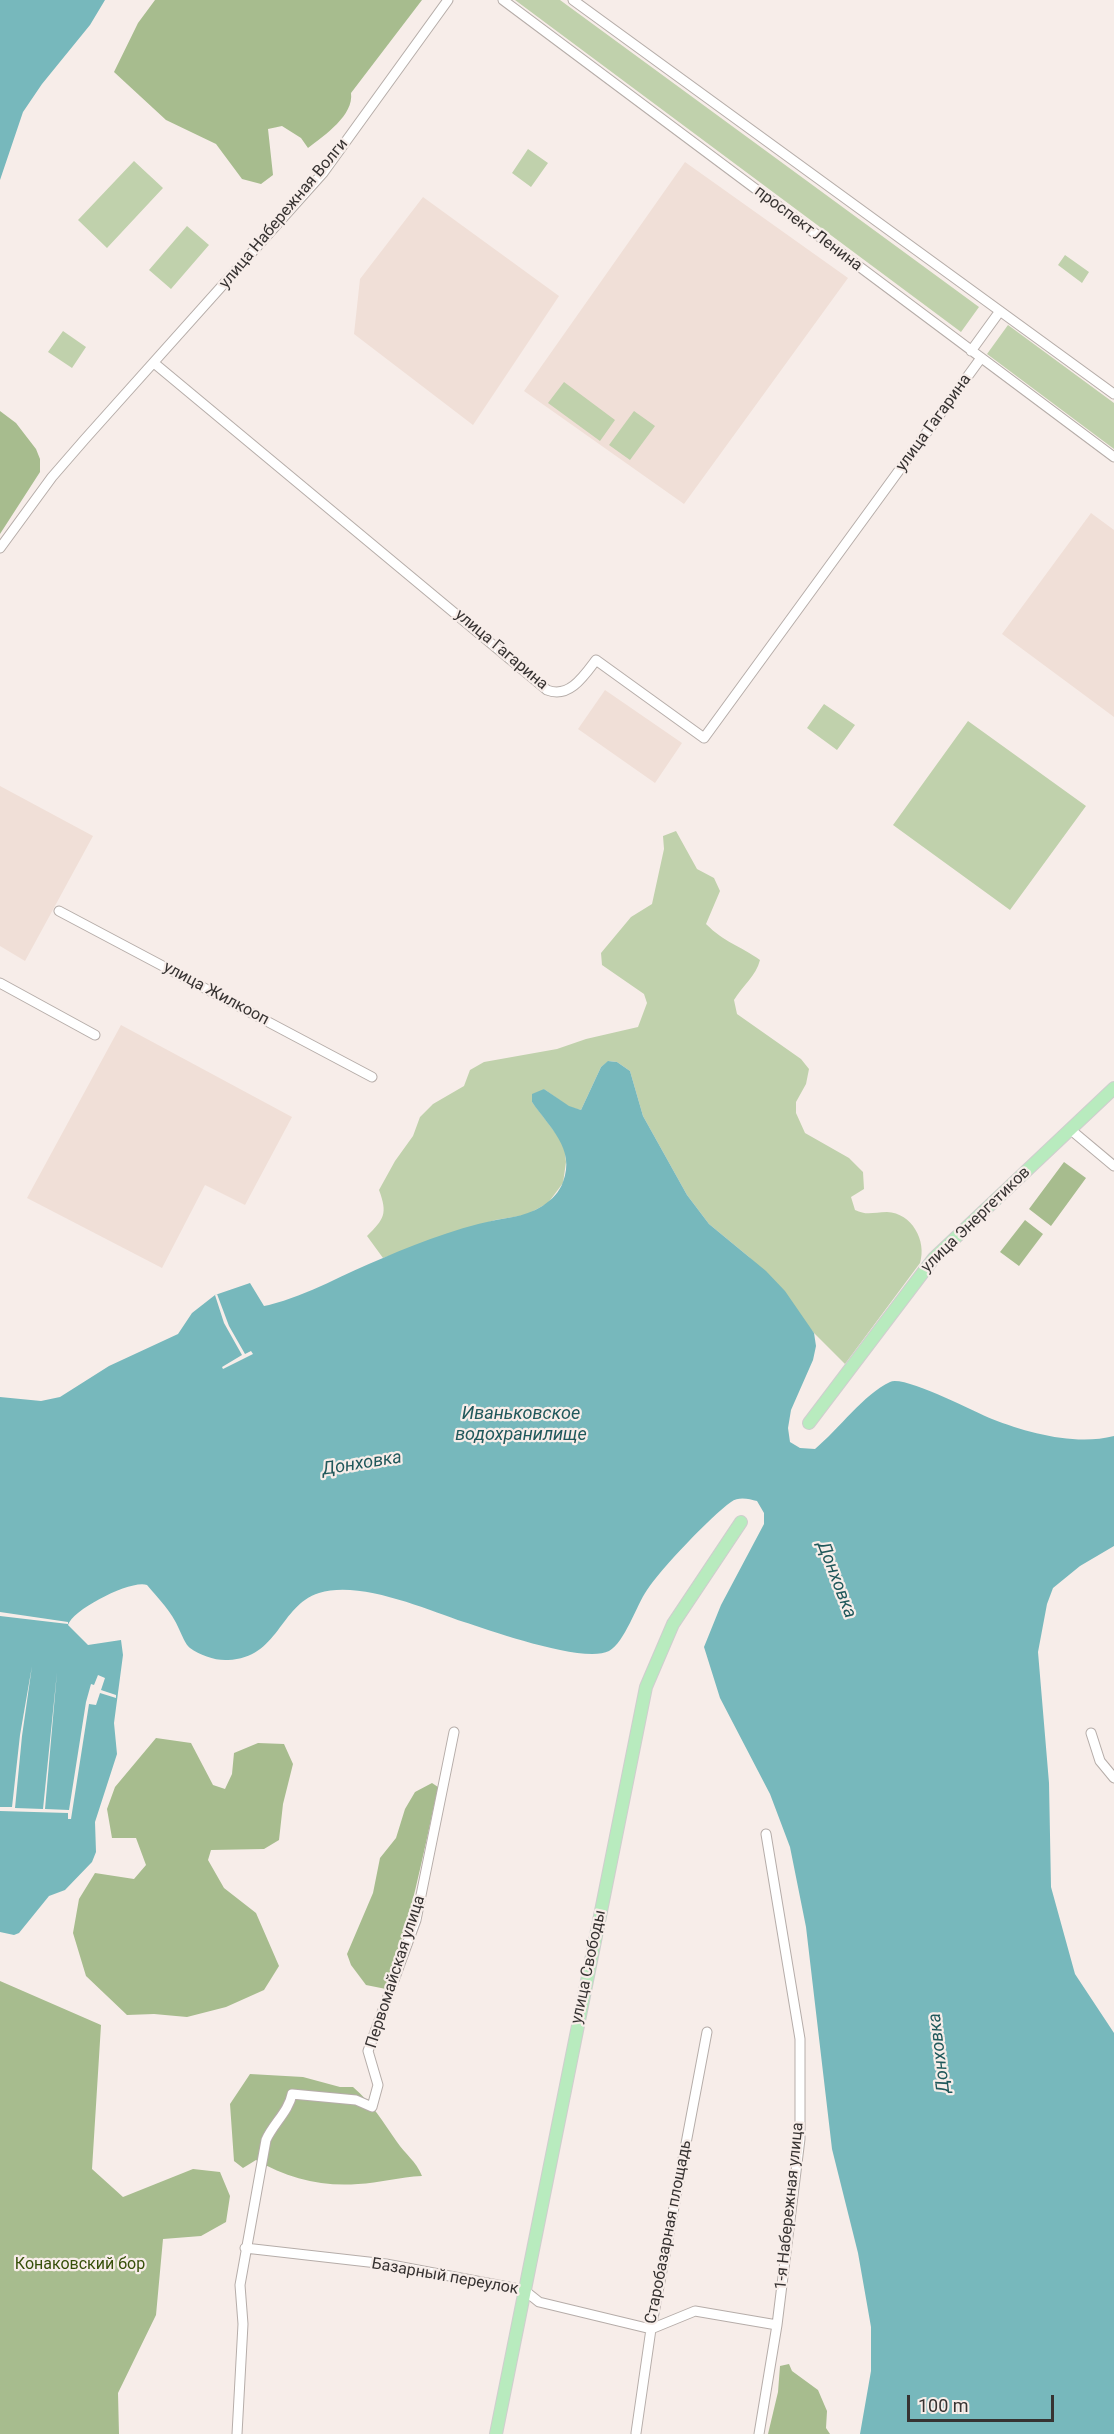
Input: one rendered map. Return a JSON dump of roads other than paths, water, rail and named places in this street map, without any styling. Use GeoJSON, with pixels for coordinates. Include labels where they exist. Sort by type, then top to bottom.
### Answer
{"type":"FeatureCollection","features":[{"type":"Feature","properties":{"kind":"main road","name":"улица Энергетиков"},"geometry":{"type":"LineString","coordinates":[[809,1423],[934,1258],[1114,1088]]}},
{"type":"Feature","properties":{"kind":"main road","name":"улица Свободы"},"geometry":{"type":"LineString","coordinates":[[496,2434],[646,1687],[673,1624],[741,1522]]}},
{"type":"Feature","properties":{"kind":"street","name":"улица Набережная Волги"},"geometry":{"type":"LineString","coordinates":[[154,363],[323,173],[448,0]]}},
{"type":"Feature","properties":{"kind":"street","name":"проспект Ленина"},"geometry":{"type":"LineString","coordinates":[[502,0],[1114,458]]}},
{"type":"Feature","properties":{"kind":"street"},"geometry":{"type":"LineString","coordinates":[[573,0],[828,188],[1114,394]]}},
{"type":"Feature","properties":{"kind":"street"},"geometry":{"type":"LineString","coordinates":[[971,351],[1000,311]]}},
{"type":"Feature","properties":{"kind":"street","name":"улица Гагарина"},"geometry":{"type":"LineString","coordinates":[[154,363],[547,690],[556,694],[566,692],[596,660],[704,738],[981,358]]}},
{"type":"Feature","properties":{"kind":"street"},"geometry":{"type":"LineString","coordinates":[[0,548],[52,477],[154,363]]}},
{"type":"Feature","properties":{"kind":"street","name":"улица Жилкооп"},"geometry":{"type":"LineString","coordinates":[[59,911],[372,1077]]}},
{"type":"Feature","properties":{"kind":"street"},"geometry":{"type":"LineString","coordinates":[[0,983],[94,1035]]}},
{"type":"Feature","properties":{"kind":"street"},"geometry":{"type":"LineString","coordinates":[[1071,1130],[1114,1166]]}},
{"type":"Feature","properties":{"kind":"street","name":"Первомайская улица"},"geometry":{"type":"LineString","coordinates":[[237,2434],[243,2325],[240,2285],[266,2140],[272,2127],[290,2103],[292,2094],[356,2100],[372,2107],[378,2085],[368,2051],[416,1920],[454,1732]]}},
{"type":"Feature","properties":{"kind":"street"},"geometry":{"type":"LineString","coordinates":[[1091,1733],[1100,1761],[1114,1778]]}},
{"type":"Feature","properties":{"kind":"street","name":"1-я Набережная улица"},"geometry":{"type":"LineString","coordinates":[[759,2434],[777,2325],[800,2139],[800,2039],[766,1834]]}},
{"type":"Feature","properties":{"kind":"street","name":"Старобазарная площадь"},"geometry":{"type":"LineString","coordinates":[[636,2433],[651,2329],[707,2032]]}},
{"type":"Feature","properties":{"kind":"street","name":"Базарный переулок"},"geometry":{"type":"LineString","coordinates":[[245,2248],[386,2264],[524,2290],[538,2302],[651,2329]]}},
{"type":"Feature","properties":{"kind":"street"},"geometry":{"type":"LineString","coordinates":[[651,2329],[695,2311],[777,2325]]}},
{"type":"Feature","properties":{"kind":"water"},"geometry":{"type":"Polygon","coordinates":[[[0,0],[105,0],[90,25],[42,84],[23,112],[0,180],[0,0]]]}},
{"type":"Feature","properties":{"kind":"water","name":"Иваньковское водохранилище"},"geometry":{"type":"Polygon","coordinates":[[[608,1061],[617,1062],[630,1071],[643,1116],[687,1195],[709,1224],[766,1271],[785,1291],[814,1333],[816,1346],[813,1360],[791,1410],[788,1428],[790,1442],[800,1448],[815,1449],[861,1403],[890,1382],[898,1381],[940,1395],[992,1419],[1036,1433],[1084,1440],[1114,1436],[1114,1546],[1080,1566],[1053,1588],[1047,1604],[1038,1652],[1049,1783],[1051,1887],[1075,1974],[1114,2033],[1114,2434],[860,2434],[871,2371],[871,2327],[858,2253],[832,2149],[806,1927],[790,1847],[770,1794],[720,1698],[704,1647],[721,1605],[764,1524],[764,1513],[757,1501],[744,1498],[734,1500],[711,1519],[654,1581],[615,1646],[609,1651],[597,1654],[538,1645],[373,1593],[335,1590],[319,1593],[306,1600],[295,1609],[258,1651],[245,1657],[223,1660],[203,1655],[188,1646],[173,1617],[147,1585],[129,1586],[91,1604],[72,1618],[68,1625],[88,1645],[121,1640],[123,1655],[114,1723],[117,1754],[95,1822],[96,1852],[92,1862],[65,1890],[49,1896],[19,1933],[14,1935],[0,1932],[0,1397],[41,1401],[60,1397],[109,1366],[178,1334],[192,1313],[215,1295],[250,1283],[264,1306],[269,1305],[298,1296],[430,1239],[463,1228],[535,1210],[549,1201],[560,1189],[566,1170],[566,1159],[559,1139],[532,1102],[532,1094],[544,1089],[569,1106],[581,1110],[601,1067],[608,1061]]]}},
{"type":"Feature","properties":{"kind":"water label","name":"Донховка"},"geometry":{"type":"Point","coordinates":[362,1464]}},
{"type":"Feature","properties":{"kind":"water label","name":"Донховка"},"geometry":{"type":"Point","coordinates":[836,1580]}},
{"type":"Feature","properties":{"kind":"water label","name":"Донховка"},"geometry":{"type":"Point","coordinates":[940,2053]}},
{"type":"Feature","properties":{"kind":"park label","name":"Конаковский бор"},"geometry":{"type":"Point","coordinates":[80,2265]}}]}
